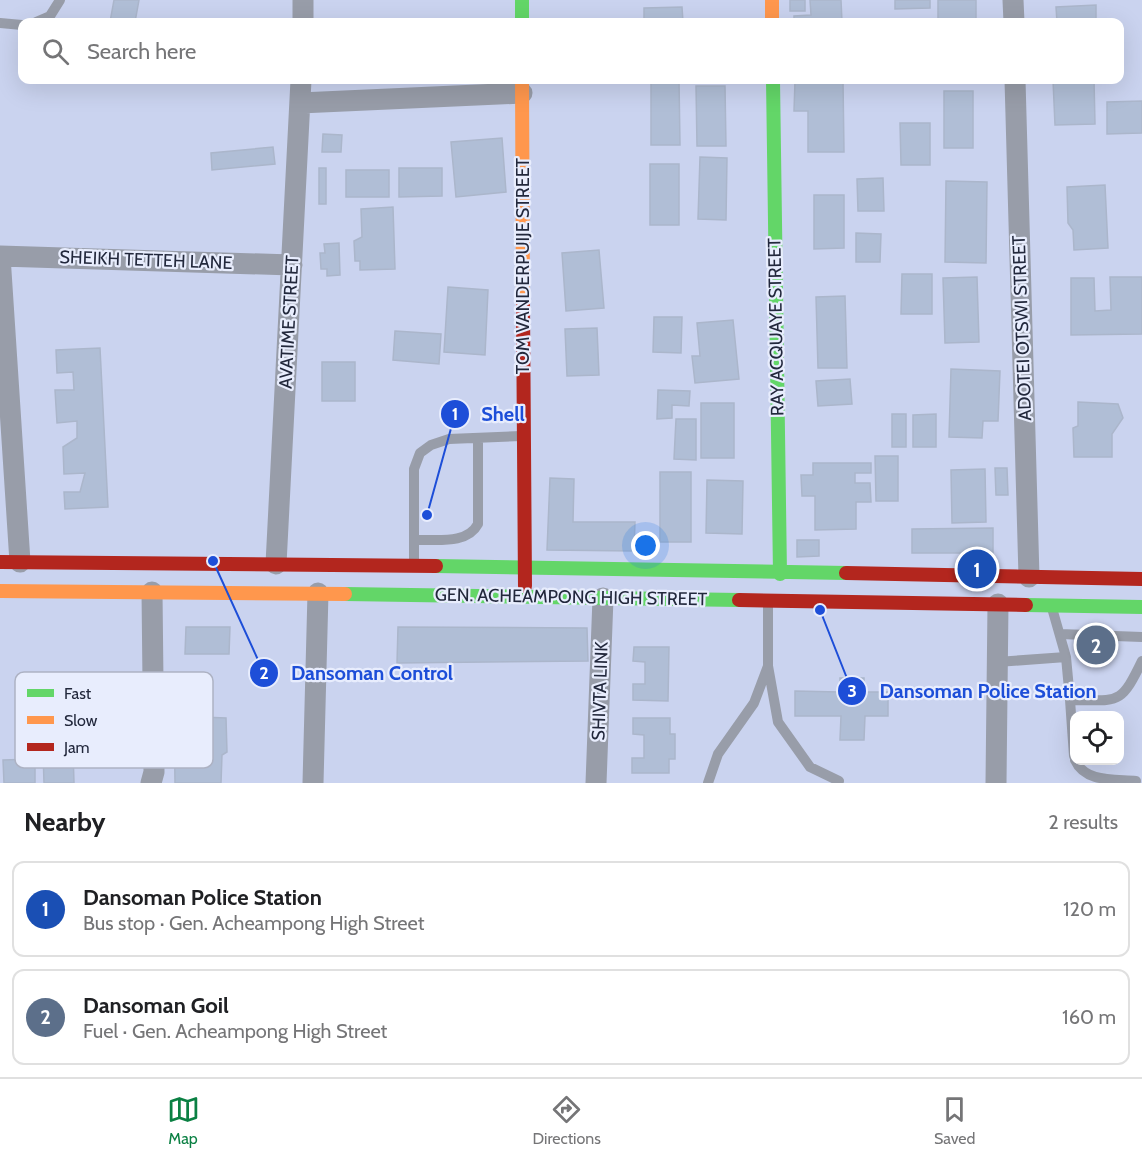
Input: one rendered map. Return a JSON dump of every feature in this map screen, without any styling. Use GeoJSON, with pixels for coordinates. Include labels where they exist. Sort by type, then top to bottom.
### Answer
{"type":"FeatureCollection","features":[{"type":"Feature","properties":{"kind":"main road"},"geometry":{"type":"LineString","coordinates":[[522,0],[522,18]]}},
{"type":"Feature","properties":{"kind":"main road"},"geometry":{"type":"LineString","coordinates":[[772,0],[772,18]]}},
{"type":"Feature","properties":{"kind":"main road","name":"RAY ACQUAYE STREET"},"geometry":{"type":"LineString","coordinates":[[773,84],[780,574]]}},
{"type":"Feature","properties":{"kind":"main road","name":"TOM VANDERPUIJE STREET"},"geometry":{"type":"LineString","coordinates":[[522,86],[525,596]]}},
{"type":"Feature","properties":{"kind":"main road","name":"GEN. ACHEAMPONG HIGH STREET"},"geometry":{"type":"LineString","coordinates":[[10,562],[414,566],[1142,579]]}},
{"type":"Feature","properties":{"kind":"main road","name":"GEN. ACHEAMPONG HIGH STREET"},"geometry":{"type":"LineString","coordinates":[[0,591],[318,593],[1142,607]]}},
{"type":"Feature","properties":{"kind":"street"},"geometry":{"type":"LineString","coordinates":[[303,0],[303,18]]}},
{"type":"Feature","properties":{"kind":"street"},"geometry":{"type":"LineString","coordinates":[[1013,0],[1014,18]]}},
{"type":"Feature","properties":{"kind":"street","name":"AVATIME STREET"},"geometry":{"type":"LineString","coordinates":[[276,564],[301,84]]}},
{"type":"Feature","properties":{"kind":"street","name":"ADOTEI OTSWI STREET"},"geometry":{"type":"LineString","coordinates":[[1015,84],[1029,577]]}},
{"type":"Feature","properties":{"kind":"street"},"geometry":{"type":"LineString","coordinates":[[300,103],[522,86]]}},
{"type":"Feature","properties":{"kind":"street"},"geometry":{"type":"LineString","coordinates":[[0,256],[10,562]]}},
{"type":"Feature","properties":{"kind":"street","name":"SHEIKH TETTEH LANE"},"geometry":{"type":"LineString","coordinates":[[0,256],[292,265]]}},
{"type":"Feature","properties":{"kind":"street"},"geometry":{"type":"LineString","coordinates":[[152,592],[153,672]]}},
{"type":"Feature","properties":{"kind":"street"},"geometry":{"type":"LineString","coordinates":[[313,783],[318,593]]}},
{"type":"Feature","properties":{"kind":"street","name":"SHIVTA LINK"},"geometry":{"type":"LineString","coordinates":[[596,783],[603,598]]}},
{"type":"Feature","properties":{"kind":"street"},"geometry":{"type":"LineString","coordinates":[[996,783],[998,604]]}},
{"type":"Feature","properties":{"kind":"street"},"geometry":{"type":"LineString","coordinates":[[151,783],[154,768]]}},
{"type":"Feature","properties":{"kind":"lane"},"geometry":{"type":"LineString","coordinates":[[45,18],[50,16],[60,0]]}},
{"type":"Feature","properties":{"kind":"lane"},"geometry":{"type":"LineString","coordinates":[[0,23],[18,25]]}},
{"type":"Feature","properties":{"kind":"lane"},"geometry":{"type":"LineString","coordinates":[[414,566],[414,469],[420,453],[431,445],[449,439],[524,436]]}},
{"type":"Feature","properties":{"kind":"lane"},"geometry":{"type":"LineString","coordinates":[[415,540],[462,538],[474,533],[478,524],[478,438]]}},
{"type":"Feature","properties":{"kind":"lane"},"geometry":{"type":"LineString","coordinates":[[768,601],[768,666],[778,722],[810,767],[839,781]]}},
{"type":"Feature","properties":{"kind":"lane"},"geometry":{"type":"LineString","coordinates":[[1052,605],[1066,657],[1071,711]]}},
{"type":"Feature","properties":{"kind":"lane"},"geometry":{"type":"LineString","coordinates":[[1060,634],[1142,637]]}},
{"type":"Feature","properties":{"kind":"lane"},"geometry":{"type":"LineString","coordinates":[[998,662],[1066,657]]}},
{"type":"Feature","properties":{"kind":"lane"},"geometry":{"type":"LineString","coordinates":[[1070,700],[1119,698],[1128,691],[1142,661]]}},
{"type":"Feature","properties":{"kind":"lane"},"geometry":{"type":"LineString","coordinates":[[708,783],[718,754],[754,703],[768,666]]}},
{"type":"Feature","properties":{"kind":"lane"},"geometry":{"type":"LineString","coordinates":[[1078,765],[1088,775],[1136,781]]}},
{"type":"Feature","properties":{"kind":"building"},"geometry":{"type":"Polygon","coordinates":[[[114,0],[139,0],[136,18],[111,18],[114,0]]]}},
{"type":"Feature","properties":{"kind":"building"},"geometry":{"type":"Polygon","coordinates":[[[790,0],[805,0],[805,11],[790,11],[790,0]]]}},
{"type":"Feature","properties":{"kind":"building"},"geometry":{"type":"Polygon","coordinates":[[[810,0],[841,0],[842,18],[794,18],[794,16],[811,15],[810,0]]]}},
{"type":"Feature","properties":{"kind":"building"},"geometry":{"type":"Polygon","coordinates":[[[895,0],[930,0],[930,8],[895,9],[895,0]]]}},
{"type":"Feature","properties":{"kind":"building"},"geometry":{"type":"Polygon","coordinates":[[[938,0],[976,0],[976,18],[938,18],[938,0]]]}},
{"type":"Feature","properties":{"kind":"building"},"geometry":{"type":"Polygon","coordinates":[[[1096,5],[1096,18],[1057,18],[1056,7],[1096,5]]]}},
{"type":"Feature","properties":{"kind":"building"},"geometry":{"type":"Polygon","coordinates":[[[682,7],[683,18],[644,18],[644,8],[682,7]]]}},
{"type":"Feature","properties":{"kind":"building"},"geometry":{"type":"Polygon","coordinates":[[[651,84],[679,84],[680,145],[651,145],[651,84]]]}},
{"type":"Feature","properties":{"kind":"building"},"geometry":{"type":"Polygon","coordinates":[[[795,84],[843,84],[844,152],[808,152],[808,111],[794,111],[795,84]]]}},
{"type":"Feature","properties":{"kind":"building"},"geometry":{"type":"Polygon","coordinates":[[[1053,84],[1094,84],[1095,124],[1055,125],[1053,84]]]}},
{"type":"Feature","properties":{"kind":"building"},"geometry":{"type":"Polygon","coordinates":[[[696,86],[725,86],[726,146],[697,146],[696,86]]]}},
{"type":"Feature","properties":{"kind":"building"},"geometry":{"type":"Polygon","coordinates":[[[944,91],[973,91],[973,148],[944,148],[944,91]]]}},
{"type":"Feature","properties":{"kind":"building"},"geometry":{"type":"Polygon","coordinates":[[[1142,101],[1142,133],[1107,134],[1107,102],[1142,101]]]}},
{"type":"Feature","properties":{"kind":"building"},"geometry":{"type":"Polygon","coordinates":[[[900,123],[930,123],[930,165],[901,165],[900,123]]]}},
{"type":"Feature","properties":{"kind":"building"},"geometry":{"type":"Polygon","coordinates":[[[323,134],[342,135],[341,152],[322,152],[323,134]]]}},
{"type":"Feature","properties":{"kind":"building"},"geometry":{"type":"Polygon","coordinates":[[[502,138],[506,192],[456,197],[451,142],[502,138]]]}},
{"type":"Feature","properties":{"kind":"building"},"geometry":{"type":"Polygon","coordinates":[[[273,147],[275,164],[212,170],[211,153],[273,147]]]}},
{"type":"Feature","properties":{"kind":"building"},"geometry":{"type":"Polygon","coordinates":[[[700,157],[727,158],[726,220],[698,219],[700,157]]]}},
{"type":"Feature","properties":{"kind":"building"},"geometry":{"type":"Polygon","coordinates":[[[650,164],[679,164],[679,225],[650,225],[650,164]]]}},
{"type":"Feature","properties":{"kind":"building"},"geometry":{"type":"Polygon","coordinates":[[[319,168],[326,168],[326,204],[319,204],[319,168]]]}},
{"type":"Feature","properties":{"kind":"building"},"geometry":{"type":"Polygon","coordinates":[[[399,168],[442,168],[442,196],[399,197],[399,168]]]}},
{"type":"Feature","properties":{"kind":"building"},"geometry":{"type":"Polygon","coordinates":[[[346,170],[389,170],[389,197],[346,197],[346,170]]]}},
{"type":"Feature","properties":{"kind":"building"},"geometry":{"type":"Polygon","coordinates":[[[883,178],[884,211],[858,211],[857,179],[883,178]]]}},
{"type":"Feature","properties":{"kind":"building"},"geometry":{"type":"Polygon","coordinates":[[[946,181],[987,182],[986,263],[945,262],[946,181]]]}},
{"type":"Feature","properties":{"kind":"building"},"geometry":{"type":"Polygon","coordinates":[[[1105,185],[1108,248],[1074,250],[1073,230],[1068,223],[1067,187],[1105,185]]]}},
{"type":"Feature","properties":{"kind":"building"},"geometry":{"type":"Polygon","coordinates":[[[814,195],[844,195],[844,248],[814,249],[814,195]]]}},
{"type":"Feature","properties":{"kind":"building"},"geometry":{"type":"Polygon","coordinates":[[[393,207],[395,269],[360,270],[360,261],[355,261],[354,241],[362,237],[361,209],[393,207]]]}},
{"type":"Feature","properties":{"kind":"building"},"geometry":{"type":"Polygon","coordinates":[[[856,233],[881,234],[880,262],[856,262],[856,233]]]}},
{"type":"Feature","properties":{"kind":"building"},"geometry":{"type":"Polygon","coordinates":[[[339,243],[340,275],[327,276],[327,269],[321,269],[320,253],[325,253],[324,244],[339,243]]]}},
{"type":"Feature","properties":{"kind":"building"},"geometry":{"type":"Polygon","coordinates":[[[599,250],[604,308],[566,311],[562,253],[599,250]]]}},
{"type":"Feature","properties":{"kind":"building"},"geometry":{"type":"Polygon","coordinates":[[[902,274],[932,274],[932,314],[901,314],[902,274]]]}},
{"type":"Feature","properties":{"kind":"building"},"geometry":{"type":"Polygon","coordinates":[[[977,277],[979,342],[945,343],[943,278],[977,277]]]}},
{"type":"Feature","properties":{"kind":"building"},"geometry":{"type":"Polygon","coordinates":[[[1110,277],[1142,277],[1142,334],[1071,335],[1071,278],[1094,278],[1095,311],[1111,310],[1110,277]]]}},
{"type":"Feature","properties":{"kind":"building"},"geometry":{"type":"Polygon","coordinates":[[[448,287],[488,290],[485,355],[444,352],[448,287]]]}},
{"type":"Feature","properties":{"kind":"building"},"geometry":{"type":"Polygon","coordinates":[[[845,296],[847,368],[818,368],[816,297],[845,296]]]}},
{"type":"Feature","properties":{"kind":"building"},"geometry":{"type":"Polygon","coordinates":[[[654,317],[682,317],[681,353],[653,352],[654,317]]]}},
{"type":"Feature","properties":{"kind":"building"},"geometry":{"type":"Polygon","coordinates":[[[733,320],[739,379],[695,383],[692,356],[700,356],[697,323],[733,320]]]}},
{"type":"Feature","properties":{"kind":"building"},"geometry":{"type":"Polygon","coordinates":[[[597,328],[599,375],[567,376],[565,329],[597,328]]]}},
{"type":"Feature","properties":{"kind":"building"},"geometry":{"type":"Polygon","coordinates":[[[395,331],[441,334],[439,364],[393,360],[395,331]]]}},
{"type":"Feature","properties":{"kind":"building"},"geometry":{"type":"Polygon","coordinates":[[[100,348],[108,507],[65,509],[64,492],[80,492],[85,473],[64,474],[63,447],[77,438],[77,421],[57,423],[55,390],[74,390],[73,372],[57,373],[56,350],[100,348]]]}},
{"type":"Feature","properties":{"kind":"building"},"geometry":{"type":"Polygon","coordinates":[[[322,362],[355,362],[355,401],[322,401],[322,362]]]}},
{"type":"Feature","properties":{"kind":"building"},"geometry":{"type":"Polygon","coordinates":[[[951,369],[1000,371],[998,421],[983,421],[982,438],[949,437],[951,369]]]}},
{"type":"Feature","properties":{"kind":"building"},"geometry":{"type":"Polygon","coordinates":[[[850,379],[852,404],[818,406],[816,381],[850,379]]]}},
{"type":"Feature","properties":{"kind":"building"},"geometry":{"type":"Polygon","coordinates":[[[658,390],[690,391],[689,406],[672,405],[672,418],[657,419],[658,390]]]}},
{"type":"Feature","properties":{"kind":"building"},"geometry":{"type":"Polygon","coordinates":[[[1078,402],[1118,404],[1123,418],[1112,434],[1112,457],[1074,457],[1073,428],[1078,426],[1078,402]]]}},
{"type":"Feature","properties":{"kind":"building"},"geometry":{"type":"Polygon","coordinates":[[[701,403],[734,403],[734,458],[701,458],[701,403]]]}},
{"type":"Feature","properties":{"kind":"building"},"geometry":{"type":"Polygon","coordinates":[[[892,414],[906,414],[906,447],[892,447],[892,414]]]}},
{"type":"Feature","properties":{"kind":"building"},"geometry":{"type":"Polygon","coordinates":[[[936,414],[936,447],[913,447],[913,415],[936,414]]]}},
{"type":"Feature","properties":{"kind":"building"},"geometry":{"type":"Polygon","coordinates":[[[676,419],[696,419],[696,460],[674,459],[676,419]]]}},
{"type":"Feature","properties":{"kind":"building"},"geometry":{"type":"Polygon","coordinates":[[[875,456],[898,456],[898,501],[876,501],[875,456]]]}},
{"type":"Feature","properties":{"kind":"building"},"geometry":{"type":"Polygon","coordinates":[[[813,463],[871,463],[871,473],[855,473],[855,483],[870,483],[871,502],[856,502],[856,529],[815,530],[815,496],[802,496],[801,475],[813,475],[813,463]]]}},
{"type":"Feature","properties":{"kind":"building"},"geometry":{"type":"Polygon","coordinates":[[[995,468],[1007,468],[1008,495],[996,495],[995,468]]]}},
{"type":"Feature","properties":{"kind":"building"},"geometry":{"type":"Polygon","coordinates":[[[985,469],[986,522],[952,523],[951,470],[985,469]]]}},
{"type":"Feature","properties":{"kind":"building"},"geometry":{"type":"Polygon","coordinates":[[[660,472],[691,472],[691,542],[660,542],[660,472]]]}},
{"type":"Feature","properties":{"kind":"building"},"geometry":{"type":"Polygon","coordinates":[[[550,478],[574,479],[573,522],[635,522],[634,551],[547,550],[550,478]]]}},
{"type":"Feature","properties":{"kind":"building"},"geometry":{"type":"Polygon","coordinates":[[[707,480],[743,481],[742,534],[706,533],[707,480]]]}},
{"type":"Feature","properties":{"kind":"building"},"geometry":{"type":"Polygon","coordinates":[[[993,528],[993,553],[912,553],[912,529],[993,528]]]}},
{"type":"Feature","properties":{"kind":"building"},"geometry":{"type":"Polygon","coordinates":[[[797,540],[819,540],[819,556],[797,557],[797,540]]]}},
{"type":"Feature","properties":{"kind":"building"},"geometry":{"type":"Polygon","coordinates":[[[186,627],[230,627],[229,654],[185,654],[186,627]]]}},
{"type":"Feature","properties":{"kind":"building"},"geometry":{"type":"Polygon","coordinates":[[[398,627],[587,628],[588,661],[397,663],[398,627]]]}},
{"type":"Feature","properties":{"kind":"building"},"geometry":{"type":"Polygon","coordinates":[[[634,647],[669,647],[668,701],[633,700],[633,684],[645,684],[645,662],[633,661],[634,647]]]}},
{"type":"Feature","properties":{"kind":"building"},"geometry":{"type":"Polygon","coordinates":[[[840,678],[864,678],[864,692],[888,692],[888,716],[865,716],[864,740],[840,740],[841,716],[795,716],[795,691],[840,692],[840,678]]]}},
{"type":"Feature","properties":{"kind":"building"},"geometry":{"type":"Polygon","coordinates":[[[213,718],[226,718],[227,752],[222,755],[221,783],[175,783],[175,768],[213,768],[213,718]]]}},
{"type":"Feature","properties":{"kind":"building"},"geometry":{"type":"Polygon","coordinates":[[[633,718],[670,718],[670,734],[675,734],[675,759],[669,759],[669,773],[632,773],[632,758],[644,758],[644,735],[633,734],[633,718]]]}},
{"type":"Feature","properties":{"kind":"building"},"geometry":{"type":"Polygon","coordinates":[[[3,760],[15,760],[15,768],[35,768],[35,783],[4,783],[3,760]]]}},
{"type":"Feature","properties":{"kind":"building"},"geometry":{"type":"Polygon","coordinates":[[[44,768],[74,768],[74,783],[44,783],[44,768]]]}},
{"type":"Feature","properties":{"kind":"traffic: fast"},"geometry":{"type":"LineString","coordinates":[[522,0],[522,18]]}},
{"type":"Feature","properties":{"kind":"traffic: fast"},"geometry":{"type":"LineString","coordinates":[[773,84],[780,574]]}},
{"type":"Feature","properties":{"kind":"traffic: fast"},"geometry":{"type":"LineString","coordinates":[[436,566],[846,573]]}},
{"type":"Feature","properties":{"kind":"traffic: fast"},"geometry":{"type":"LineString","coordinates":[[345,594],[739,600]]}},
{"type":"Feature","properties":{"kind":"traffic: fast"},"geometry":{"type":"LineString","coordinates":[[1026,605],[1142,607]]}},
{"type":"Feature","properties":{"kind":"traffic: slow"},"geometry":{"type":"LineString","coordinates":[[772,0],[772,18]]}},
{"type":"Feature","properties":{"kind":"traffic: slow"},"geometry":{"type":"LineString","coordinates":[[522,84],[523,306]]}},
{"type":"Feature","properties":{"kind":"traffic: slow"},"geometry":{"type":"LineString","coordinates":[[0,591],[345,594]]}},
{"type":"Feature","properties":{"kind":"traffic: jam"},"geometry":{"type":"LineString","coordinates":[[523,306],[525,586]]}},
{"type":"Feature","properties":{"kind":"traffic: jam"},"geometry":{"type":"LineString","coordinates":[[0,562],[436,566]]}},
{"type":"Feature","properties":{"kind":"traffic: jam"},"geometry":{"type":"LineString","coordinates":[[846,573],[1142,579]]}},
{"type":"Feature","properties":{"kind":"traffic: jam"},"geometry":{"type":"LineString","coordinates":[[739,600],[1026,605]]}},
{"type":"Feature","properties":{"kind":"place","name":"Shell"},"geometry":{"type":"Point","coordinates":[427,515]}},
{"type":"Feature","properties":{"kind":"place","name":"Dansoman Control"},"geometry":{"type":"Point","coordinates":[213,561]}},
{"type":"Feature","properties":{"kind":"place","name":"Dansoman Police Station"},"geometry":{"type":"Point","coordinates":[977,569]}},
{"type":"Feature","properties":{"kind":"place","name":"Dansoman Police Station"},"geometry":{"type":"Point","coordinates":[820,610]}},
{"type":"Feature","properties":{"kind":"place","name":"Dansoman Goil"},"geometry":{"type":"Point","coordinates":[1096,645]}}]}
